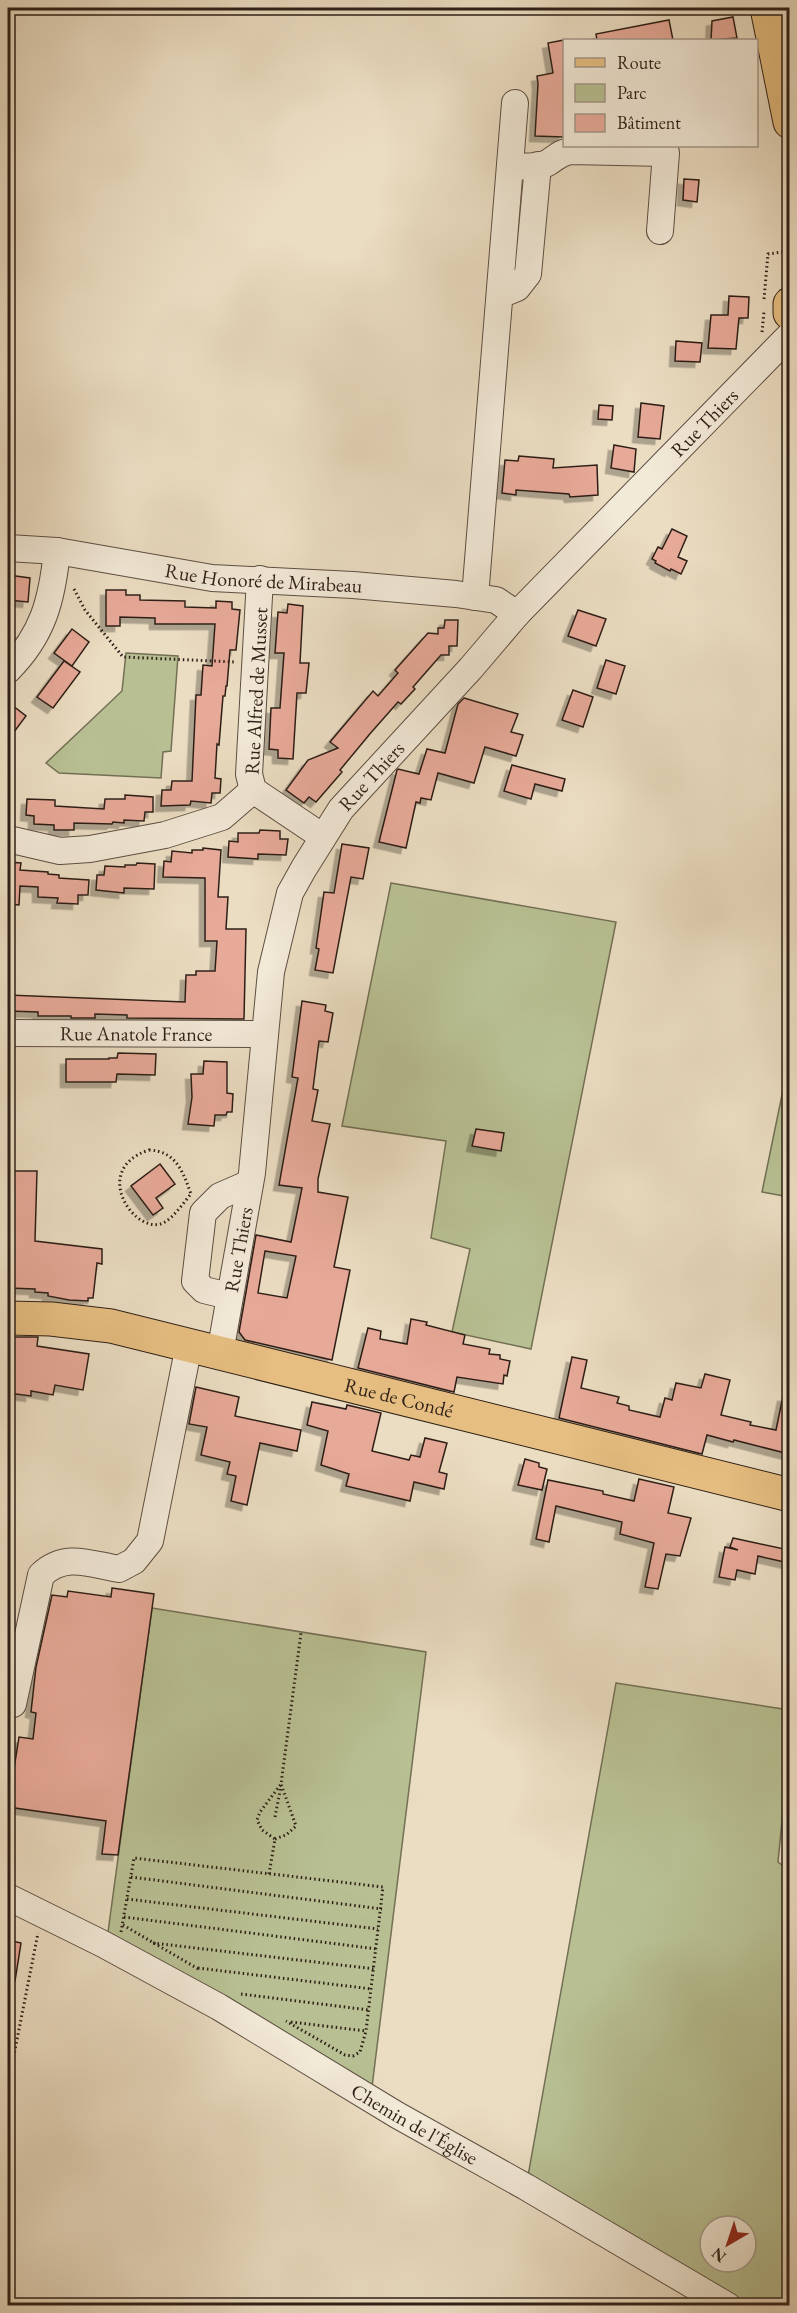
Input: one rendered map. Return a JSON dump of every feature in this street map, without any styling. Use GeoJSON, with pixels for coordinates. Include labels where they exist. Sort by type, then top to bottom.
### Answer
{"type":"FeatureCollection","features":[{"type":"Feature","properties":{"kind":"main road"},"geometry":{"type":"LineString","coordinates":[[767,8],[789,122]]}},
{"type":"Feature","properties":{"kind":"main road"},"geometry":{"type":"LineString","coordinates":[[789,304],[789,313]]}},
{"type":"Feature","properties":{"kind":"main road","name":"Rue de Condé"},"geometry":{"type":"LineString","coordinates":[[8,1318],[51,1319],[111,1326],[789,1495]]}},
{"type":"Feature","properties":{"kind":"street"},"geometry":{"type":"LineString","coordinates":[[475,597],[515,103]]}},
{"type":"Feature","properties":{"kind":"street"},"geometry":{"type":"LineString","coordinates":[[510,166],[548,163],[559,153],[570,151],[666,153],[660,231]]}},
{"type":"Feature","properties":{"kind":"street"},"geometry":{"type":"LineString","coordinates":[[500,295],[517,288],[528,274],[538,165]]}},
{"type":"Feature","properties":{"kind":"street","name":"Rue Thiers"},"geometry":{"type":"LineString","coordinates":[[13,1704],[41,1575],[50,1566],[68,1560],[119,1569],[134,1561],[150,1542],[205,1349],[229,1296],[250,1183],[271,972],[290,893],[341,808],[471,668],[517,614],[789,335]]}},
{"type":"Feature","properties":{"kind":"street","name":"Rue Honoré de Mirabeau"},"geometry":{"type":"LineString","coordinates":[[8,548],[56,561],[212,578],[365,586],[475,597],[496,600],[517,614]]}},
{"type":"Feature","properties":{"kind":"street"},"geometry":{"type":"LineString","coordinates":[[8,670],[28,647],[46,615],[56,561]]}},
{"type":"Feature","properties":{"kind":"street","name":"Rue Alfred de Musset"},"geometry":{"type":"LineString","coordinates":[[260,579],[249,774],[253,790],[322,837]]}},
{"type":"Feature","properties":{"kind":"street"},"geometry":{"type":"LineString","coordinates":[[8,839],[60,851],[90,849],[165,835],[222,817],[253,790]]}},
{"type":"Feature","properties":{"kind":"street","name":"Rue Anatole France"},"geometry":{"type":"LineString","coordinates":[[8,1033],[264,1034]]}},
{"type":"Feature","properties":{"kind":"street"},"geometry":{"type":"LineString","coordinates":[[229,1296],[204,1290],[195,1281],[203,1213],[220,1196],[250,1183]]}},
{"type":"Feature","properties":{"kind":"street","name":"Chemin de l'Église"},"geometry":{"type":"LineString","coordinates":[[8,1897],[108,1947],[219,2007],[397,2115],[526,2187],[728,2306]]}},
{"type":"Feature","properties":{"kind":"path"},"geometry":{"type":"LineString","coordinates":[[56,561],[85,610],[123,657],[256,663]]}},
{"type":"Feature","properties":{"kind":"path"},"geometry":{"type":"LineString","coordinates":[[149,1150],[170,1155],[181,1167],[191,1194],[166,1221],[159,1224],[146,1223],[139,1218],[118,1189],[119,1179],[124,1169],[140,1153],[149,1150]]}},
{"type":"Feature","properties":{"kind":"path"},"geometry":{"type":"LineString","coordinates":[[275,1817],[301,1633]]}},
{"type":"Feature","properties":{"kind":"path"},"geometry":{"type":"LineString","coordinates":[[275,1839],[262,1830],[257,1820],[260,1812],[281,1784]]}},
{"type":"Feature","properties":{"kind":"path"},"geometry":{"type":"LineString","coordinates":[[275,1839],[286,1835],[296,1826],[281,1784]]}},
{"type":"Feature","properties":{"kind":"path"},"geometry":{"type":"LineString","coordinates":[[269,1874],[275,1839]]}},
{"type":"Feature","properties":{"kind":"path"},"geometry":{"type":"LineString","coordinates":[[108,1947],[123,1925],[134,1858],[383,1887],[375,1969],[366,2031],[360,2052],[353,2056],[345,2055],[278,2016]]}},
{"type":"Feature","properties":{"kind":"path"},"geometry":{"type":"LineString","coordinates":[[131,1876],[381,1909]]}},
{"type":"Feature","properties":{"kind":"path"},"geometry":{"type":"LineString","coordinates":[[127,1899],[379,1929]]}},
{"type":"Feature","properties":{"kind":"path"},"geometry":{"type":"LineString","coordinates":[[11,2070],[41,1913]]}},
{"type":"Feature","properties":{"kind":"path"},"geometry":{"type":"LineString","coordinates":[[124,1917],[377,1949]]}},
{"type":"Feature","properties":{"kind":"path"},"geometry":{"type":"LineString","coordinates":[[123,1925],[205,1973]]}},
{"type":"Feature","properties":{"kind":"path"},"geometry":{"type":"LineString","coordinates":[[151,1942],[375,1969]]}},
{"type":"Feature","properties":{"kind":"path"},"geometry":{"type":"LineString","coordinates":[[196,1968],[372,1989]]}},
{"type":"Feature","properties":{"kind":"path"},"geometry":{"type":"LineString","coordinates":[[232,1989],[250,2000]]}},
{"type":"Feature","properties":{"kind":"path"},"geometry":{"type":"LineString","coordinates":[[241,1994],[369,2010]]}},
{"type":"Feature","properties":{"kind":"path"},"geometry":{"type":"LineString","coordinates":[[287,2021],[366,2031]]}},
{"type":"Feature","properties":{"kind":"green space"},"geometry":{"type":"Polygon","coordinates":[[[126,653],[178,656],[171,751],[163,752],[161,778],[59,773],[46,763],[122,691],[126,653]]]}},
{"type":"Feature","properties":{"kind":"green space"},"geometry":{"type":"Polygon","coordinates":[[[391,883],[616,922],[531,1349],[452,1332],[470,1249],[431,1238],[446,1141],[342,1126],[391,883]]]}},
{"type":"Feature","properties":{"kind":"green space"},"geometry":{"type":"Polygon","coordinates":[[[789,1061],[790,1197],[762,1192],[789,1061]]]}},
{"type":"Feature","properties":{"kind":"green space"},"geometry":{"type":"Polygon","coordinates":[[[152,1608],[426,1652],[372,2087],[108,1932],[152,1608]]]}},
{"type":"Feature","properties":{"kind":"green space"},"geometry":{"type":"Polygon","coordinates":[[[616,1683],[789,1710],[789,1750],[778,1862],[790,1871],[789,2305],[728,2305],[526,2187],[616,1683]]]}},
{"type":"Feature","properties":{"kind":"building"},"geometry":{"type":"Polygon","coordinates":[[[733,17],[737,38],[711,39],[712,21],[733,17]]]}},
{"type":"Feature","properties":{"kind":"building"},"geometry":{"type":"Polygon","coordinates":[[[669,20],[673,39],[597,39],[596,34],[669,20]]]}},
{"type":"Feature","properties":{"kind":"building"},"geometry":{"type":"Polygon","coordinates":[[[563,40],[563,137],[535,136],[537,76],[553,73],[548,43],[563,40]]]}},
{"type":"Feature","properties":{"kind":"building"},"geometry":{"type":"Polygon","coordinates":[[[684,179],[699,180],[697,202],[683,200],[684,179]]]}},
{"type":"Feature","properties":{"kind":"building"},"geometry":{"type":"Polygon","coordinates":[[[729,296],[749,297],[748,318],[739,318],[736,349],[708,348],[711,315],[728,315],[729,296]]]}},
{"type":"Feature","properties":{"kind":"building"},"geometry":{"type":"Polygon","coordinates":[[[676,341],[702,343],[700,362],[675,361],[676,341]]]}},
{"type":"Feature","properties":{"kind":"building"},"geometry":{"type":"Polygon","coordinates":[[[641,403],[664,406],[660,439],[638,437],[641,403]]]}},
{"type":"Feature","properties":{"kind":"building"},"geometry":{"type":"Polygon","coordinates":[[[599,405],[613,406],[612,420],[598,419],[599,405]]]}},
{"type":"Feature","properties":{"kind":"building"},"geometry":{"type":"Polygon","coordinates":[[[614,445],[636,449],[634,472],[611,468],[614,445]]]}},
{"type":"Feature","properties":{"kind":"building"},"geometry":{"type":"Polygon","coordinates":[[[519,456],[554,459],[553,468],[597,465],[598,495],[570,497],[569,494],[516,490],[516,495],[502,493],[505,460],[518,461],[519,456]]]}},
{"type":"Feature","properties":{"kind":"building"},"geometry":{"type":"Polygon","coordinates":[[[672,529],[687,536],[678,557],[687,561],[681,574],[671,569],[670,571],[652,559],[658,547],[662,549],[672,529]]]}},
{"type":"Feature","properties":{"kind":"building"},"geometry":{"type":"Polygon","coordinates":[[[8,575],[30,578],[28,602],[8,600],[8,575]]]}},
{"type":"Feature","properties":{"kind":"building"},"geometry":{"type":"Polygon","coordinates":[[[106,590],[126,590],[126,595],[140,595],[140,600],[185,601],[185,607],[216,608],[216,601],[232,602],[232,609],[240,610],[236,650],[230,650],[219,745],[217,744],[215,778],[221,779],[220,793],[212,793],[211,803],[191,801],[190,805],[161,806],[162,790],[171,790],[172,781],[192,781],[196,695],[201,695],[203,665],[212,666],[215,624],[155,624],[155,618],[120,617],[120,626],[106,626],[106,590]]]}},
{"type":"Feature","properties":{"kind":"building"},"geometry":{"type":"Polygon","coordinates":[[[288,604],[303,606],[300,663],[309,663],[306,693],[297,693],[293,759],[278,758],[278,750],[269,749],[271,708],[280,708],[284,653],[275,653],[278,612],[287,613],[288,604]]]}},
{"type":"Feature","properties":{"kind":"building"},"geometry":{"type":"Polygon","coordinates":[[[578,610],[606,619],[596,646],[568,636],[578,610]]]}},
{"type":"Feature","properties":{"kind":"building"},"geometry":{"type":"Polygon","coordinates":[[[445,620],[458,620],[457,646],[449,646],[449,655],[441,655],[413,687],[415,689],[401,704],[398,702],[316,802],[309,797],[304,803],[286,790],[308,760],[338,748],[330,742],[373,691],[378,696],[398,673],[395,670],[428,633],[438,634],[438,628],[444,628],[445,620]]]}},
{"type":"Feature","properties":{"kind":"building"},"geometry":{"type":"Polygon","coordinates":[[[72,629],[89,642],[72,666],[54,653],[72,629]]]}},
{"type":"Feature","properties":{"kind":"building"},"geometry":{"type":"Polygon","coordinates":[[[606,660],[625,666],[616,694],[597,688],[606,660]]]}},
{"type":"Feature","properties":{"kind":"building"},"geometry":{"type":"Polygon","coordinates":[[[64,661],[80,672],[53,708],[37,697],[64,661]]]}},
{"type":"Feature","properties":{"kind":"building"},"geometry":{"type":"Polygon","coordinates":[[[573,690],[593,697],[583,727],[562,720],[573,690]]]}},
{"type":"Feature","properties":{"kind":"building"},"geometry":{"type":"Polygon","coordinates":[[[464,698],[518,714],[511,732],[523,735],[516,756],[485,747],[474,783],[438,773],[431,800],[421,798],[420,803],[416,802],[406,848],[379,842],[397,770],[419,774],[427,749],[445,753],[458,704],[464,698]]]}},
{"type":"Feature","properties":{"kind":"building"},"geometry":{"type":"Polygon","coordinates":[[[8,702],[26,716],[8,740],[8,702]]]}},
{"type":"Feature","properties":{"kind":"building"},"geometry":{"type":"Polygon","coordinates":[[[512,765],[565,779],[562,791],[535,784],[531,799],[504,791],[512,765]]]}},
{"type":"Feature","properties":{"kind":"building"},"geometry":{"type":"Polygon","coordinates":[[[125,795],[153,797],[153,812],[145,812],[144,821],[124,820],[124,823],[113,822],[112,824],[74,823],[74,830],[54,830],[54,825],[34,824],[34,816],[26,815],[27,799],[55,800],[55,806],[104,809],[105,799],[125,799],[125,795]]]}},
{"type":"Feature","properties":{"kind":"building"},"geometry":{"type":"Polygon","coordinates":[[[260,830],[280,831],[280,839],[288,839],[286,855],[258,854],[258,859],[228,857],[229,841],[238,842],[238,833],[259,833],[260,830]]]}},
{"type":"Feature","properties":{"kind":"building"},"geometry":{"type":"Polygon","coordinates":[[[342,844],[369,848],[363,879],[351,877],[333,973],[315,970],[319,949],[316,948],[324,892],[334,893],[342,844]]]}},
{"type":"Feature","properties":{"kind":"building"},"geometry":{"type":"Polygon","coordinates":[[[203,848],[221,850],[218,897],[228,897],[226,929],[246,929],[244,1019],[127,1018],[127,1015],[95,1014],[95,1018],[71,1018],[71,1016],[38,1016],[38,1012],[8,1011],[8,995],[185,1002],[186,975],[196,975],[196,971],[215,971],[217,941],[205,941],[205,878],[163,877],[164,861],[171,862],[172,851],[192,853],[192,850],[203,850],[203,848]]]}},
{"type":"Feature","properties":{"kind":"building"},"geometry":{"type":"Polygon","coordinates":[[[8,862],[21,863],[20,870],[48,872],[48,874],[59,875],[59,878],[89,880],[88,895],[78,895],[78,904],[57,903],[58,898],[38,897],[38,887],[20,886],[19,905],[8,904],[8,862]]]}},
{"type":"Feature","properties":{"kind":"building"},"geometry":{"type":"Polygon","coordinates":[[[137,863],[155,864],[154,889],[124,888],[124,893],[96,890],[97,875],[104,875],[105,866],[125,867],[125,865],[136,865],[137,863]]]}},
{"type":"Feature","properties":{"kind":"building"},"geometry":{"type":"Polygon","coordinates":[[[302,1001],[326,1005],[325,1011],[333,1013],[328,1042],[319,1041],[313,1089],[318,1090],[312,1121],[330,1124],[318,1179],[318,1192],[348,1197],[334,1267],[350,1270],[332,1360],[245,1340],[239,1332],[256,1235],[291,1242],[302,1188],[279,1185],[298,1078],[292,1077],[302,1001]],[[265,1251],[258,1293],[287,1298],[296,1256],[265,1251]]]}},
{"type":"Feature","properties":{"kind":"building"},"geometry":{"type":"Polygon","coordinates":[[[118,1053],[156,1054],[155,1075],[117,1074],[116,1082],[66,1082],[66,1059],[109,1059],[117,1058],[118,1053]]]}},
{"type":"Feature","properties":{"kind":"building"},"geometry":{"type":"Polygon","coordinates":[[[204,1061],[227,1062],[227,1093],[233,1094],[232,1112],[227,1112],[226,1115],[215,1115],[214,1126],[188,1124],[192,1097],[191,1074],[203,1074],[204,1061]]]}},
{"type":"Feature","properties":{"kind":"building"},"geometry":{"type":"Polygon","coordinates":[[[476,1129],[504,1133],[501,1151],[472,1146],[476,1129]]]}},
{"type":"Feature","properties":{"kind":"building"},"geometry":{"type":"Polygon","coordinates":[[[160,1164],[175,1184],[156,1198],[163,1208],[153,1215],[131,1186],[160,1164]]]}},
{"type":"Feature","properties":{"kind":"building"},"geometry":{"type":"Polygon","coordinates":[[[14,1171],[37,1171],[35,1241],[102,1249],[102,1264],[97,1263],[93,1298],[88,1298],[88,1301],[48,1296],[48,1293],[35,1292],[35,1289],[8,1288],[8,1223],[13,1223],[14,1171]]]}},
{"type":"Feature","properties":{"kind":"building"},"geometry":{"type":"Polygon","coordinates":[[[411,1319],[465,1335],[463,1344],[490,1349],[489,1354],[500,1355],[500,1359],[510,1361],[503,1384],[457,1377],[454,1392],[358,1368],[368,1328],[381,1331],[380,1339],[407,1344],[411,1319]]]}},
{"type":"Feature","properties":{"kind":"building"},"geometry":{"type":"Polygon","coordinates":[[[8,1337],[38,1337],[37,1346],[89,1354],[83,1390],[55,1385],[53,1395],[31,1391],[31,1396],[8,1393],[8,1337]]]}},
{"type":"Feature","properties":{"kind":"building"},"geometry":{"type":"Polygon","coordinates":[[[572,1357],[587,1360],[581,1388],[619,1397],[617,1403],[629,1406],[629,1410],[660,1417],[665,1398],[672,1400],[676,1383],[701,1388],[705,1374],[730,1380],[721,1415],[751,1422],[750,1425],[776,1430],[783,1396],[789,1396],[789,1454],[707,1435],[702,1454],[559,1418],[572,1357]]]}},
{"type":"Feature","properties":{"kind":"building"},"geometry":{"type":"Polygon","coordinates":[[[196,1387],[239,1397],[235,1416],[301,1430],[297,1451],[260,1443],[247,1505],[231,1501],[236,1476],[227,1474],[230,1462],[201,1455],[207,1427],[189,1424],[196,1387]]]}},
{"type":"Feature","properties":{"kind":"building"},"geometry":{"type":"Polygon","coordinates":[[[312,1402],[346,1409],[347,1405],[381,1413],[372,1451],[409,1460],[411,1455],[420,1457],[425,1438],[447,1443],[439,1472],[447,1474],[444,1489],[414,1482],[410,1501],[346,1486],[349,1474],[321,1465],[328,1431],[307,1425],[312,1402]]]}},
{"type":"Feature","properties":{"kind":"building"},"geometry":{"type":"Polygon","coordinates":[[[525,1459],[539,1463],[539,1467],[547,1469],[542,1490],[518,1485],[525,1459]]]}},
{"type":"Feature","properties":{"kind":"building"},"geometry":{"type":"Polygon","coordinates":[[[639,1479],[674,1487],[668,1513],[691,1518],[680,1556],[666,1554],[658,1589],[645,1587],[654,1543],[620,1534],[622,1522],[556,1506],[549,1542],[536,1539],[548,1480],[603,1491],[603,1494],[634,1501],[639,1479]]]}},
{"type":"Feature","properties":{"kind":"building"},"geometry":{"type":"Polygon","coordinates":[[[733,1538],[789,1550],[789,1563],[758,1556],[755,1574],[737,1570],[735,1580],[719,1577],[725,1547],[738,1550],[730,1547],[733,1538]]]}},
{"type":"Feature","properties":{"kind":"building"},"geometry":{"type":"Polygon","coordinates":[[[112,1588],[154,1594],[118,1855],[102,1854],[106,1821],[8,1807],[19,1737],[33,1739],[36,1713],[31,1712],[36,1667],[52,1595],[67,1597],[68,1591],[111,1597],[112,1588]]]}},
{"type":"Feature","properties":{"kind":"building"},"geometry":{"type":"Polygon","coordinates":[[[8,1940],[21,1943],[15,1981],[8,1980],[8,1940]]]}}]}
